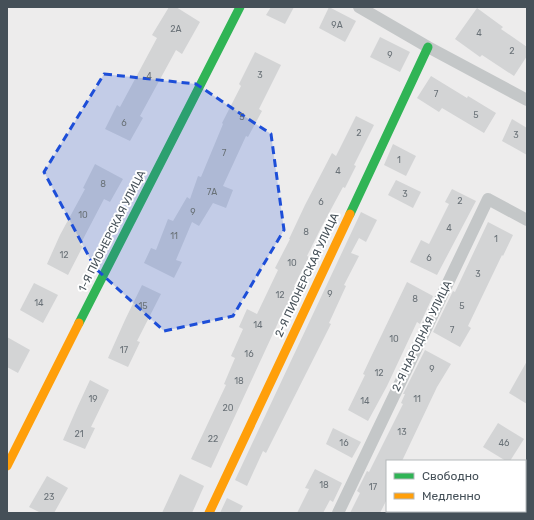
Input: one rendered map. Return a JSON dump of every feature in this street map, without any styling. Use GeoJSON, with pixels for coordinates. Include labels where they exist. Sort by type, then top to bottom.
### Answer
{"type":"FeatureCollection","features":[{"type":"Feature","properties":{"kind":"street","name":"1-Я ПИОНЕРСКАЯ УЛИЦА"},"geometry":{"type":"LineString","coordinates":[[7,466],[240,7]]}},
{"type":"Feature","properties":{"kind":"street"},"geometry":{"type":"LineString","coordinates":[[359,7],[428,47],[527,100]]}},
{"type":"Feature","properties":{"kind":"street","name":"2-Я ПИОНЕРСКАЯ УЛИЦА"},"geometry":{"type":"LineString","coordinates":[[209,513],[428,47]]}},
{"type":"Feature","properties":{"kind":"street","name":"2-Я НАРОДНАЯ УЛИЦА"},"geometry":{"type":"LineString","coordinates":[[338,513],[488,199],[527,220]]}},
{"type":"Feature","properties":{"kind":"highlighted area"},"geometry":{"type":"Polygon","coordinates":[[[104,74],[196,84],[271,134],[284,230],[233,316],[164,331],[95,268],[44,172],[104,74]]]}},
{"type":"Feature","properties":{"kind":"building"},"geometry":{"type":"Polygon","coordinates":[[[169,7],[176,7],[200,22],[182,54],[176,50],[140,116],[143,118],[130,141],[105,129],[117,105],[120,107],[157,38],[152,35],[169,7]]]}},
{"type":"Feature","properties":{"kind":"building"},"geometry":{"type":"Polygon","coordinates":[[[271,7],[294,7],[285,24],[266,15],[271,7]]]}},
{"type":"Feature","properties":{"kind":"building"},"geometry":{"type":"Polygon","coordinates":[[[329,7],[356,21],[345,42],[319,28],[329,7]]]}},
{"type":"Feature","properties":{"kind":"building"},"geometry":{"type":"Polygon","coordinates":[[[477,8],[503,27],[501,29],[527,47],[527,56],[514,76],[482,55],[480,57],[455,39],[477,8]]]}},
{"type":"Feature","properties":{"kind":"building"},"geometry":{"type":"Polygon","coordinates":[[[380,37],[410,52],[400,72],[370,57],[380,37]]]}},
{"type":"Feature","properties":{"kind":"building"},"geometry":{"type":"Polygon","coordinates":[[[255,52],[281,65],[259,109],[262,111],[248,137],[246,136],[223,186],[233,190],[226,208],[213,203],[199,226],[192,222],[176,260],[182,262],[174,278],[144,263],[151,248],[156,250],[168,219],[173,221],[187,197],[190,199],[198,176],[201,177],[223,124],[222,123],[241,86],[239,84],[255,52]]]}},
{"type":"Feature","properties":{"kind":"building"},"geometry":{"type":"Polygon","coordinates":[[[431,76],[467,98],[468,96],[496,113],[484,133],[442,108],[439,112],[417,98],[431,76]]]}},
{"type":"Feature","properties":{"kind":"building"},"geometry":{"type":"Polygon","coordinates":[[[356,116],[374,125],[354,165],[356,166],[345,188],[343,187],[307,256],[309,257],[294,286],[298,288],[290,304],[295,307],[291,316],[283,312],[211,468],[191,459],[226,385],[224,384],[235,358],[231,356],[243,329],[239,327],[247,309],[257,314],[278,270],[275,268],[305,205],[332,153],[336,156],[356,116]]]}},
{"type":"Feature","properties":{"kind":"building"},"geometry":{"type":"Polygon","coordinates":[[[512,119],[527,128],[527,155],[502,141],[512,119]]]}},
{"type":"Feature","properties":{"kind":"building"},"geometry":{"type":"Polygon","coordinates":[[[393,144],[416,156],[406,176],[384,165],[393,144]]]}},
{"type":"Feature","properties":{"kind":"building"},"geometry":{"type":"Polygon","coordinates":[[[95,164],[123,179],[110,202],[104,199],[80,245],[83,246],[68,275],[47,264],[60,235],[85,189],[83,188],[95,164]]]}},
{"type":"Feature","properties":{"kind":"building"},"geometry":{"type":"Polygon","coordinates":[[[396,180],[421,192],[413,208],[388,195],[396,180]]]}},
{"type":"Feature","properties":{"kind":"building"},"geometry":{"type":"Polygon","coordinates":[[[452,189],[476,201],[437,275],[410,262],[421,240],[429,244],[449,204],[445,202],[452,189]]]}},
{"type":"Feature","properties":{"kind":"building"},"geometry":{"type":"Polygon","coordinates":[[[361,212],[377,220],[366,242],[359,238],[351,253],[359,256],[344,285],[346,286],[329,323],[331,324],[266,453],[263,451],[247,486],[235,480],[361,212]]]}},
{"type":"Feature","properties":{"kind":"building"},"geometry":{"type":"Polygon","coordinates":[[[488,222],[513,235],[468,326],[471,328],[460,347],[433,332],[453,291],[455,292],[488,222]]]}},
{"type":"Feature","properties":{"kind":"building"},"geometry":{"type":"Polygon","coordinates":[[[407,282],[433,296],[420,324],[417,322],[387,386],[368,421],[348,410],[365,375],[363,374],[407,282]]]}},
{"type":"Feature","properties":{"kind":"building"},"geometry":{"type":"Polygon","coordinates":[[[34,283],[58,295],[43,323],[20,310],[34,283]]]}},
{"type":"Feature","properties":{"kind":"building"},"geometry":{"type":"Polygon","coordinates":[[[142,285],[161,294],[137,341],[140,342],[128,367],[108,358],[142,285]]]}},
{"type":"Feature","properties":{"kind":"building"},"geometry":{"type":"Polygon","coordinates":[[[7,337],[30,350],[18,373],[7,367],[7,337]]]}},
{"type":"Feature","properties":{"kind":"building"},"geometry":{"type":"Polygon","coordinates":[[[425,350],[451,364],[437,387],[402,460],[386,460],[386,501],[380,513],[350,513],[360,493],[357,491],[367,471],[369,472],[403,404],[401,403],[405,394],[403,394],[425,350]]]}},
{"type":"Feature","properties":{"kind":"building"},"geometry":{"type":"Polygon","coordinates":[[[527,361],[527,404],[509,393],[527,361]]]}},
{"type":"Feature","properties":{"kind":"building"},"geometry":{"type":"Polygon","coordinates":[[[90,380],[109,390],[91,427],[95,428],[85,449],[63,440],[90,380]]]}},
{"type":"Feature","properties":{"kind":"building"},"geometry":{"type":"Polygon","coordinates":[[[498,423],[524,439],[511,460],[504,460],[483,447],[498,423]]]}},
{"type":"Feature","properties":{"kind":"building"},"geometry":{"type":"Polygon","coordinates":[[[333,428],[361,442],[352,458],[326,444],[333,428]]]}},
{"type":"Feature","properties":{"kind":"building"},"geometry":{"type":"Polygon","coordinates":[[[315,469],[342,483],[333,502],[330,500],[323,513],[297,513],[309,489],[305,488],[315,469]]]}},
{"type":"Feature","properties":{"kind":"building"},"geometry":{"type":"Polygon","coordinates":[[[180,474],[204,486],[192,513],[162,513],[180,474]]]}},
{"type":"Feature","properties":{"kind":"building"},"geometry":{"type":"Polygon","coordinates":[[[47,476],[68,488],[54,513],[41,513],[29,507],[47,476]]]}},
{"type":"Feature","properties":{"kind":"building"},"geometry":{"type":"Polygon","coordinates":[[[227,498],[243,506],[239,513],[220,513],[227,498]]]}},
{"type":"Feature","properties":{"kind":"traffic: fast"},"geometry":{"type":"LineString","coordinates":[[79,323],[240,7]]}},
{"type":"Feature","properties":{"kind":"traffic: fast"},"geometry":{"type":"LineString","coordinates":[[350,214],[428,47]]}},
{"type":"Feature","properties":{"kind":"traffic: slow"},"geometry":{"type":"LineString","coordinates":[[209,513],[350,214]]}},
{"type":"Feature","properties":{"kind":"traffic: slow"},"geometry":{"type":"LineString","coordinates":[[7,466],[79,323]]}}]}
